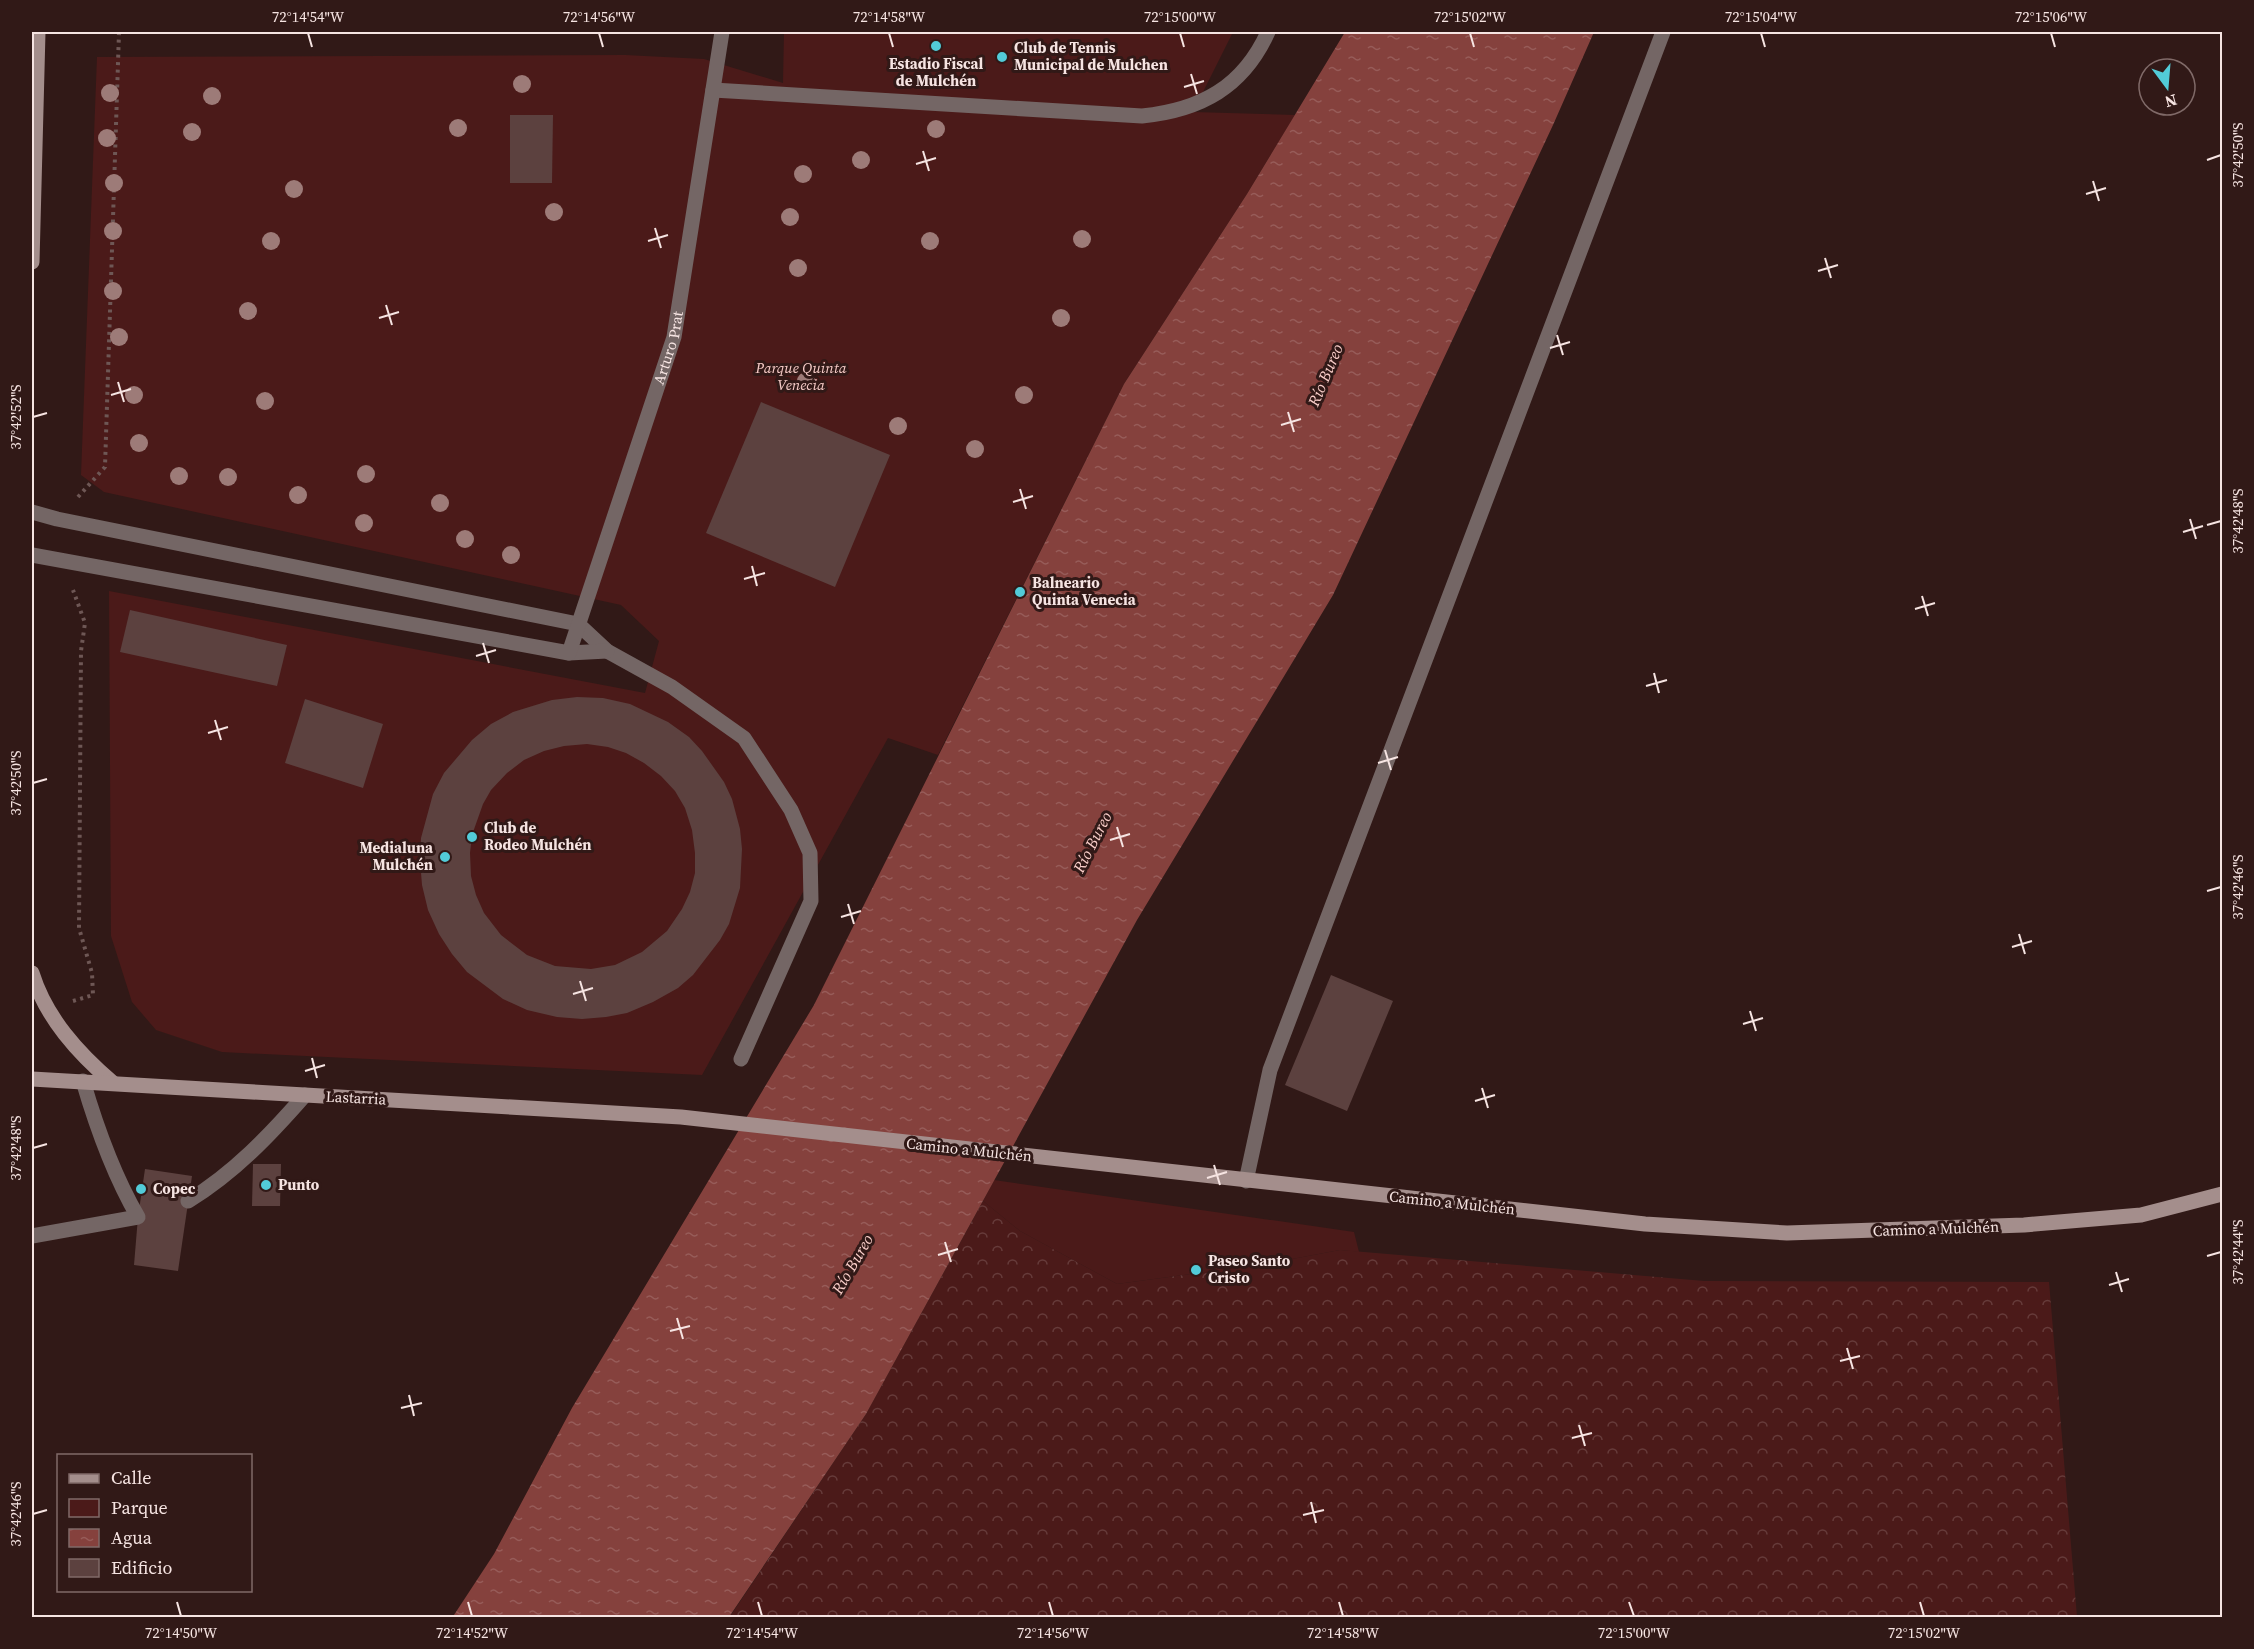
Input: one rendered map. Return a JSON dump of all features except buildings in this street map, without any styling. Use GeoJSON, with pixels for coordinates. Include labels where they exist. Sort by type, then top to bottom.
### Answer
{"type":"FeatureCollection","features":[{"type":"Feature","properties":{"kind":"main road"},"geometry":{"type":"LineString","coordinates":[[32,262],[38,32]]}},
{"type":"Feature","properties":{"kind":"main road"},"geometry":{"type":"LineString","coordinates":[[32,973],[48,1009],[63,1034],[86,1060],[113,1083]]}},
{"type":"Feature","properties":{"kind":"main road","name":"Lastarria"},"geometry":{"type":"LineString","coordinates":[[33,1077],[681,1117]]}},
{"type":"Feature","properties":{"kind":"main road","name":"Camino a Mulchén"},"geometry":{"type":"LineString","coordinates":[[681,1117],[1645,1224],[1787,1233],[2024,1226],[2141,1215],[2223,1194]]}},
{"type":"Feature","properties":{"kind":"street","name":"Arturo Prat"},"geometry":{"type":"LineString","coordinates":[[568,653],[674,337],[722,32]]}},
{"type":"Feature","properties":{"kind":"street"},"geometry":{"type":"LineString","coordinates":[[712,90],[1142,116],[1163,114],[1204,101],[1223,90],[1242,73],[1258,52],[1268,32]]}},
{"type":"Feature","properties":{"kind":"street"},"geometry":{"type":"LineString","coordinates":[[1246,1181],[1270,1070],[1663,32]]}},
{"type":"Feature","properties":{"kind":"street"},"geometry":{"type":"LineString","coordinates":[[32,512],[68,522],[578,624],[607,651],[672,687],[744,738],[791,810],[810,854],[811,901],[741,1059]]}},
{"type":"Feature","properties":{"kind":"street"},"geometry":{"type":"LineString","coordinates":[[32,555],[568,653],[607,651]]}},
{"type":"Feature","properties":{"kind":"street"},"geometry":{"type":"LineString","coordinates":[[32,1236],[138,1217],[108,1159],[83,1081]]}},
{"type":"Feature","properties":{"kind":"street"},"geometry":{"type":"LineString","coordinates":[[188,1201],[241,1162],[305,1095]]}},
{"type":"Feature","properties":{"kind":"green space","name":"Parque Quinta Venecia"},"geometry":{"type":"Polygon","coordinates":[[[784,32],[1233,32],[1193,112],[1295,115],[1247,194],[1124,384],[938,755],[888,738],[702,1075],[222,1052],[156,1030],[132,1002],[111,936],[109,591],[645,693],[659,641],[621,605],[104,492],[81,475],[97,57],[625,55],[704,59],[783,83],[784,32]]]}},
{"type":"Feature","properties":{"kind":"green space"},"geometry":{"type":"Polygon","coordinates":[[[994,1180],[1354,1232],[1359,1252],[1340,1250],[1266,1264],[1117,1284],[1020,1231],[983,1201],[994,1180]]]}},
{"type":"Feature","properties":{"kind":"green space"},"geometry":{"type":"Polygon","coordinates":[[[983,1201],[1020,1231],[1117,1284],[1266,1264],[1340,1250],[1704,1281],[2049,1282],[2077,1617],[729,1618],[866,1414],[983,1201]]]}},
{"type":"Feature","properties":{"kind":"water","name":"Río Bureo"},"geometry":{"type":"Polygon","coordinates":[[[1345,32],[1594,32],[1553,125],[1333,595],[1137,920],[866,1414],[729,1617],[452,1618],[494,1554],[572,1408],[814,1005],[1124,384],[1247,194],[1345,32]]]}},
{"type":"Feature","properties":{"kind":"place","name":"Estadio Fiscal de Mulchén"},"geometry":{"type":"Point","coordinates":[936,46]}},
{"type":"Feature","properties":{"kind":"place","name":"Club de Tennis Municipal de Mulchen"},"geometry":{"type":"Point","coordinates":[1002,57]}},
{"type":"Feature","properties":{"kind":"place","name":"Balneario Quinta Venecia"},"geometry":{"type":"Point","coordinates":[1020,592]}},
{"type":"Feature","properties":{"kind":"place","name":"Club de Rodeo Mulchén"},"geometry":{"type":"Point","coordinates":[472,837]}},
{"type":"Feature","properties":{"kind":"place","name":"Medialuna Mulchén"},"geometry":{"type":"Point","coordinates":[445,857]}},
{"type":"Feature","properties":{"kind":"place","name":"Punto"},"geometry":{"type":"Point","coordinates":[266,1185]}},
{"type":"Feature","properties":{"kind":"place","name":"Copec"},"geometry":{"type":"Point","coordinates":[141,1189]}},
{"type":"Feature","properties":{"kind":"place","name":"Paseo Santo Cristo"},"geometry":{"type":"Point","coordinates":[1196,1270]}}]}
